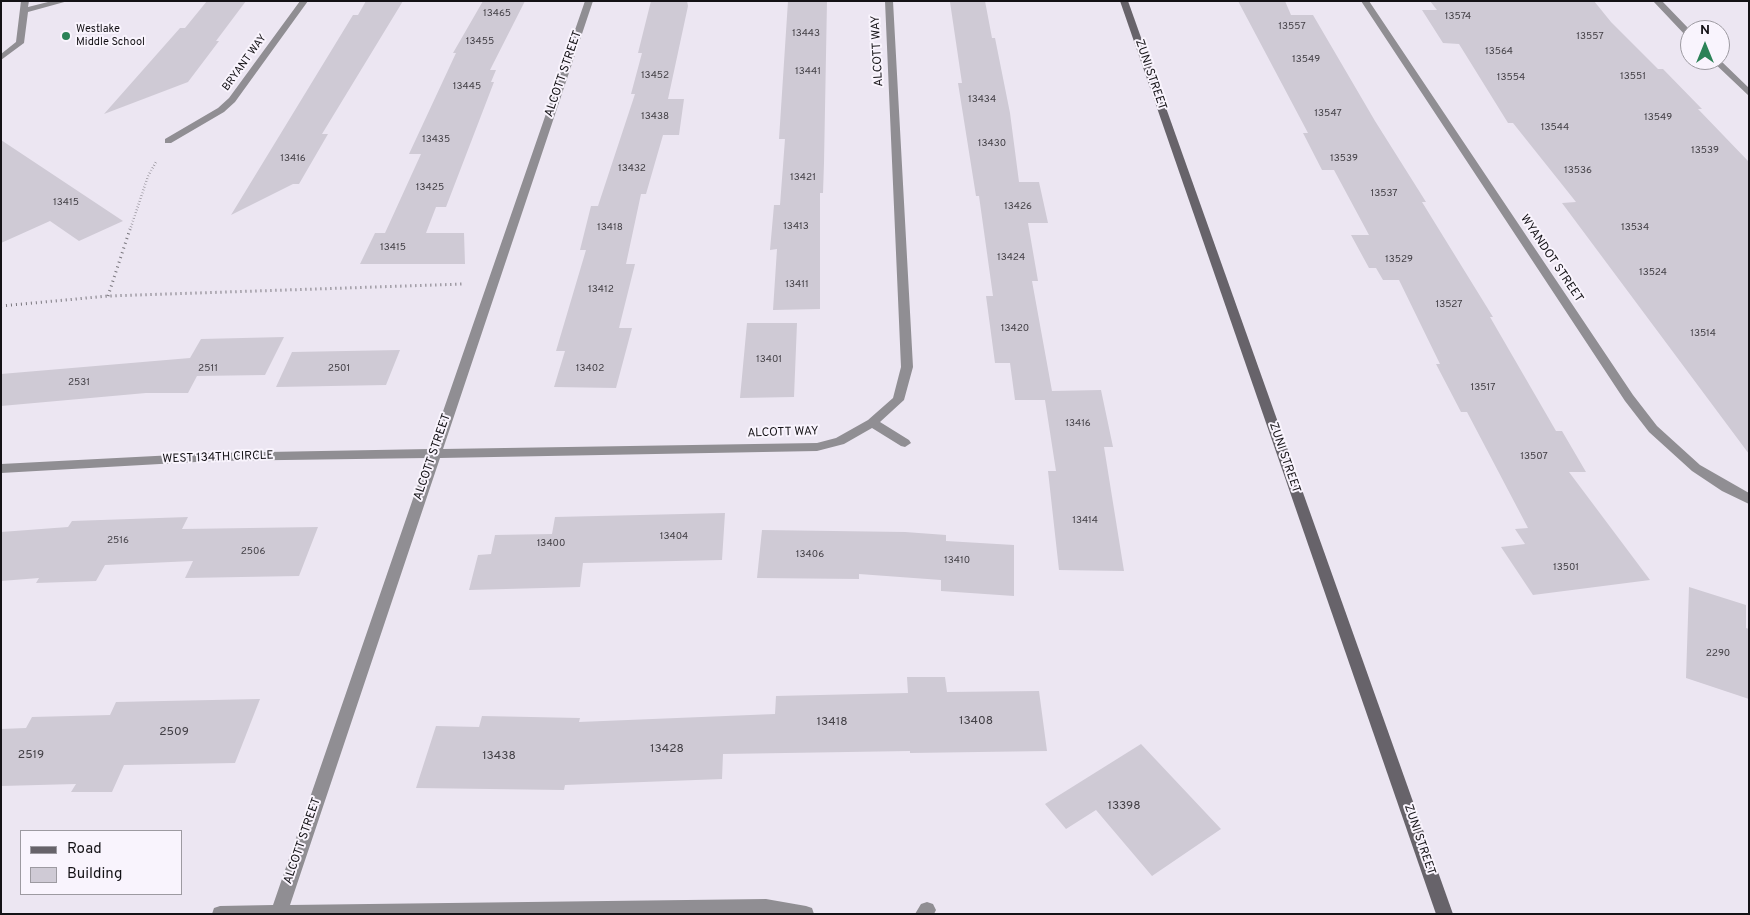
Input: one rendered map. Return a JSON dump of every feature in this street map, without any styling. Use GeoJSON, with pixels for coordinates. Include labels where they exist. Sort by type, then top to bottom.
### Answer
{"type":"FeatureCollection","features":[{"type":"Feature","properties":{"kind":"main road","name":"ZUNI STREET"},"geometry":{"type":"LineString","coordinates":[[1124,1],[1444,914]]}},
{"type":"Feature","properties":{"kind":"street"},"geometry":{"type":"LineString","coordinates":[[1,58],[20,43],[25,6],[64,1]]}},
{"type":"Feature","properties":{"kind":"street","name":"BRYANT WAY"},"geometry":{"type":"LineString","coordinates":[[168,141],[221,110],[232,100],[304,1]]}},
{"type":"Feature","properties":{"kind":"street","name":"ALCOTT STREET"},"geometry":{"type":"LineString","coordinates":[[278,913],[589,1]]}},
{"type":"Feature","properties":{"kind":"street","name":"ALCOTT WAY"},"geometry":{"type":"LineString","coordinates":[[435,452],[817,447],[840,441],[872,423],[898,400],[907,367],[889,1]]}},
{"type":"Feature","properties":{"kind":"street","name":"WYANDOT STREET"},"geometry":{"type":"LineString","coordinates":[[1365,1],[1629,398],[1652,429],[1696,468],[1727,488],[1749,498]]}},
{"type":"Feature","properties":{"kind":"street"},"geometry":{"type":"LineString","coordinates":[[1657,1],[1680,25]]}},
{"type":"Feature","properties":{"kind":"street"},"geometry":{"type":"LineString","coordinates":[[1725,70],[1749,93]]}},
{"type":"Feature","properties":{"kind":"street"},"geometry":{"type":"LineString","coordinates":[[872,423],[905,443]]}},
{"type":"Feature","properties":{"kind":"street","name":"WEST 134TH CIRCLE"},"geometry":{"type":"LineString","coordinates":[[1,469],[213,457],[435,452]]}},
{"type":"Feature","properties":{"kind":"street"},"geometry":{"type":"LineString","coordinates":[[220,914],[766,907],[806,914]]}},
{"type":"Feature","properties":{"kind":"path"},"geometry":{"type":"LineString","coordinates":[[108,296],[148,176],[168,141]]}},
{"type":"Feature","properties":{"kind":"path"},"geometry":{"type":"LineString","coordinates":[[1,306],[108,296],[492,283]]}},
{"type":"Feature","properties":{"kind":"building"},"geometry":{"type":"Polygon","coordinates":[[[207,1],[246,1],[188,82],[104,114],[180,28],[185,28],[207,1]]]}},
{"type":"Feature","properties":{"kind":"building"},"geometry":{"type":"Polygon","coordinates":[[[366,1],[403,1],[322,134],[328,134],[299,184],[293,184],[231,215],[353,15],[358,15],[366,1]]]}},
{"type":"Feature","properties":{"kind":"building"},"geometry":{"type":"Polygon","coordinates":[[[483,1],[525,1],[490,70],[496,70],[491,82],[494,82],[446,207],[436,207],[426,233],[464,233],[465,264],[360,264],[375,233],[385,233],[421,154],[409,154],[456,53],[453,53],[483,1]]]}},
{"type":"Feature","properties":{"kind":"building"},"geometry":{"type":"Polygon","coordinates":[[[651,1],[687,1],[688,6],[668,99],[684,99],[679,135],[663,135],[646,194],[641,194],[626,264],[635,264],[619,328],[632,328],[616,388],[554,387],[565,351],[556,351],[586,250],[580,250],[591,206],[598,206],[635,94],[631,94],[642,53],[638,53],[651,1]]]}},
{"type":"Feature","properties":{"kind":"building"},"geometry":{"type":"Polygon","coordinates":[[[788,1],[827,1],[823,193],[820,193],[820,309],[773,310],[777,249],[770,250],[774,205],[780,205],[785,139],[779,139],[788,1]]]}},
{"type":"Feature","properties":{"kind":"building"},"geometry":{"type":"Polygon","coordinates":[[[985,1],[992,38],[995,38],[1010,113],[1019,182],[1039,182],[1048,223],[1028,223],[1038,281],[1032,281],[1052,391],[1101,390],[1113,447],[1104,447],[1124,571],[1059,570],[1048,471],[1056,471],[1045,400],[1015,400],[1010,363],[995,363],[986,296],[993,296],[979,196],[976,196],[958,83],[962,83],[950,2],[985,1]]]}},
{"type":"Feature","properties":{"kind":"building"},"geometry":{"type":"Polygon","coordinates":[[[1238,1],[1285,1],[1291,15],[1313,15],[1375,121],[1426,202],[1422,202],[1493,317],[1490,317],[1556,431],[1562,431],[1586,472],[1569,472],[1650,580],[1533,595],[1501,547],[1525,544],[1515,529],[1528,528],[1467,412],[1461,412],[1436,364],[1440,364],[1399,280],[1383,280],[1376,268],[1369,268],[1351,235],[1369,235],[1334,170],[1322,170],[1303,133],[1308,133],[1238,1]]]}},
{"type":"Feature","properties":{"kind":"building"},"geometry":{"type":"Polygon","coordinates":[[[1430,1],[1594,1],[1611,22],[1658,69],[1663,69],[1702,109],[1698,109],[1749,162],[1749,454],[1562,203],[1576,202],[1513,123],[1508,123],[1459,44],[1443,43],[1422,10],[1437,10],[1430,1]]]}},
{"type":"Feature","properties":{"kind":"building"},"geometry":{"type":"Polygon","coordinates":[[[1,140],[123,221],[79,241],[50,221],[1,243],[1,140]]]}},
{"type":"Feature","properties":{"kind":"building"},"geometry":{"type":"Polygon","coordinates":[[[747,323],[797,323],[794,397],[740,398],[747,323]]]}},
{"type":"Feature","properties":{"kind":"building"},"geometry":{"type":"Polygon","coordinates":[[[284,337],[265,375],[197,376],[188,393],[146,393],[1,406],[1,374],[190,358],[201,339],[284,337]]]}},
{"type":"Feature","properties":{"kind":"building"},"geometry":{"type":"Polygon","coordinates":[[[400,350],[386,385],[276,387],[292,352],[400,350]]]}},
{"type":"Feature","properties":{"kind":"building"},"geometry":{"type":"Polygon","coordinates":[[[725,513],[722,560],[583,563],[580,587],[469,590],[478,555],[491,554],[495,535],[552,534],[555,517],[725,513]]]}},
{"type":"Feature","properties":{"kind":"building"},"geometry":{"type":"Polygon","coordinates":[[[188,517],[182,529],[318,527],[299,576],[185,578],[193,561],[105,565],[96,581],[36,583],[39,578],[1,581],[1,532],[68,527],[72,521],[188,517]]]}},
{"type":"Feature","properties":{"kind":"building"},"geometry":{"type":"Polygon","coordinates":[[[762,530],[905,532],[946,535],[946,541],[1014,545],[1014,596],[941,591],[941,580],[859,574],[859,579],[757,578],[762,530]]]}},
{"type":"Feature","properties":{"kind":"building"},"geometry":{"type":"Polygon","coordinates":[[[1689,587],[1746,605],[1746,628],[1749,629],[1749,699],[1686,678],[1689,587]]]}},
{"type":"Feature","properties":{"kind":"building"},"geometry":{"type":"Polygon","coordinates":[[[907,677],[945,677],[947,692],[1039,691],[1047,751],[723,754],[722,779],[565,785],[564,790],[416,788],[436,726],[479,727],[482,716],[580,718],[579,722],[775,714],[776,696],[908,693],[907,677]]]}},
{"type":"Feature","properties":{"kind":"building"},"geometry":{"type":"Polygon","coordinates":[[[260,699],[235,763],[124,765],[112,792],[71,792],[76,784],[1,786],[1,729],[26,728],[32,717],[110,715],[116,702],[260,699]]]}},
{"type":"Feature","properties":{"kind":"building"},"geometry":{"type":"Polygon","coordinates":[[[1141,744],[1221,829],[1152,876],[1096,810],[1066,829],[1045,804],[1141,744]]]}},
{"type":"Feature","properties":{"kind":"place","name":"Westlake Middle School"},"geometry":{"type":"Point","coordinates":[66,36]}}]}
